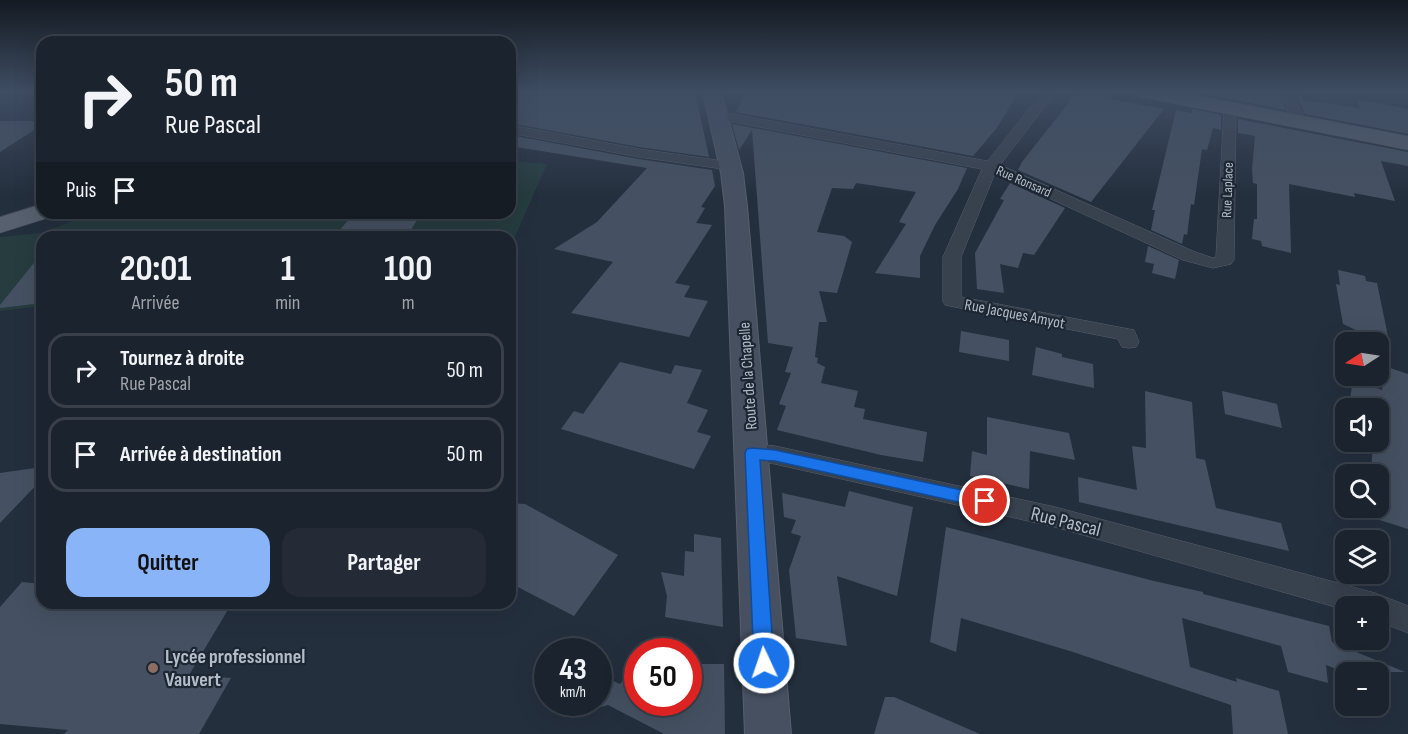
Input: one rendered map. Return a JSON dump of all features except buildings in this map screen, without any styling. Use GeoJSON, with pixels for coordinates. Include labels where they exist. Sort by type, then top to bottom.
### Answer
{"type":"FeatureCollection","features":[{"type":"Feature","properties":{"kind":"main road","name":"Route de la Chapelle"},"geometry":{"type":"LineString","coordinates":[[720,126],[730,166],[736,206],[768,734]]}},
{"type":"Feature","properties":{"kind":"main road"},"geometry":{"type":"LineString","coordinates":[[1318,126],[1408,143]]}},
{"type":"Feature","properties":{"kind":"main road"},"geometry":{"type":"LineString","coordinates":[[0,225],[36,214]]}},
{"type":"Feature","properties":{"kind":"street","name":"Rue Ronsard"},"geometry":{"type":"LineString","coordinates":[[813,126],[991,166],[1189,256],[1213,263]]}},
{"type":"Feature","properties":{"kind":"street","name":"Rue Jacques Amyot"},"geometry":{"type":"LineString","coordinates":[[1023,126],[991,166],[952,257],[952,301],[1127,334],[1129,342]]}},
{"type":"Feature","properties":{"kind":"street","name":"Rue Laplace"},"geometry":{"type":"LineString","coordinates":[[1213,263],[1225,260],[1229,126]]}},
{"type":"Feature","properties":{"kind":"street"},"geometry":{"type":"LineString","coordinates":[[516,130],[639,153],[730,166]]}},
{"type":"Feature","properties":{"kind":"street","name":"Rue Pascal"},"geometry":{"type":"LineString","coordinates":[[752,453],[775,455],[1055,517],[1338,596]]}},
{"type":"Feature","properties":{"kind":"street","name":"Rue Pascal"},"geometry":{"type":"LineString","coordinates":[[1389,612],[1408,620]]}},
{"type":"Feature","properties":{"kind":"green space"},"geometry":{"type":"Polygon","coordinates":[[[516,161],[547,164],[516,234],[516,231],[46,231],[77,219],[516,219],[516,161]]]}},
{"type":"Feature","properties":{"kind":"green space"},"geometry":{"type":"Polygon","coordinates":[[[36,233],[36,307],[0,311],[0,237],[36,233]]]}},
{"type":"Feature","properties":{"kind":"place","name":"Lycée professionnel Vauvert"},"geometry":{"type":"Point","coordinates":[153,668]}},
{"type":"Feature","properties":{"kind":"route"},"geometry":{"type":"LineString","coordinates":[[764,663],[752,453],[775,455],[985,501]]}}]}
